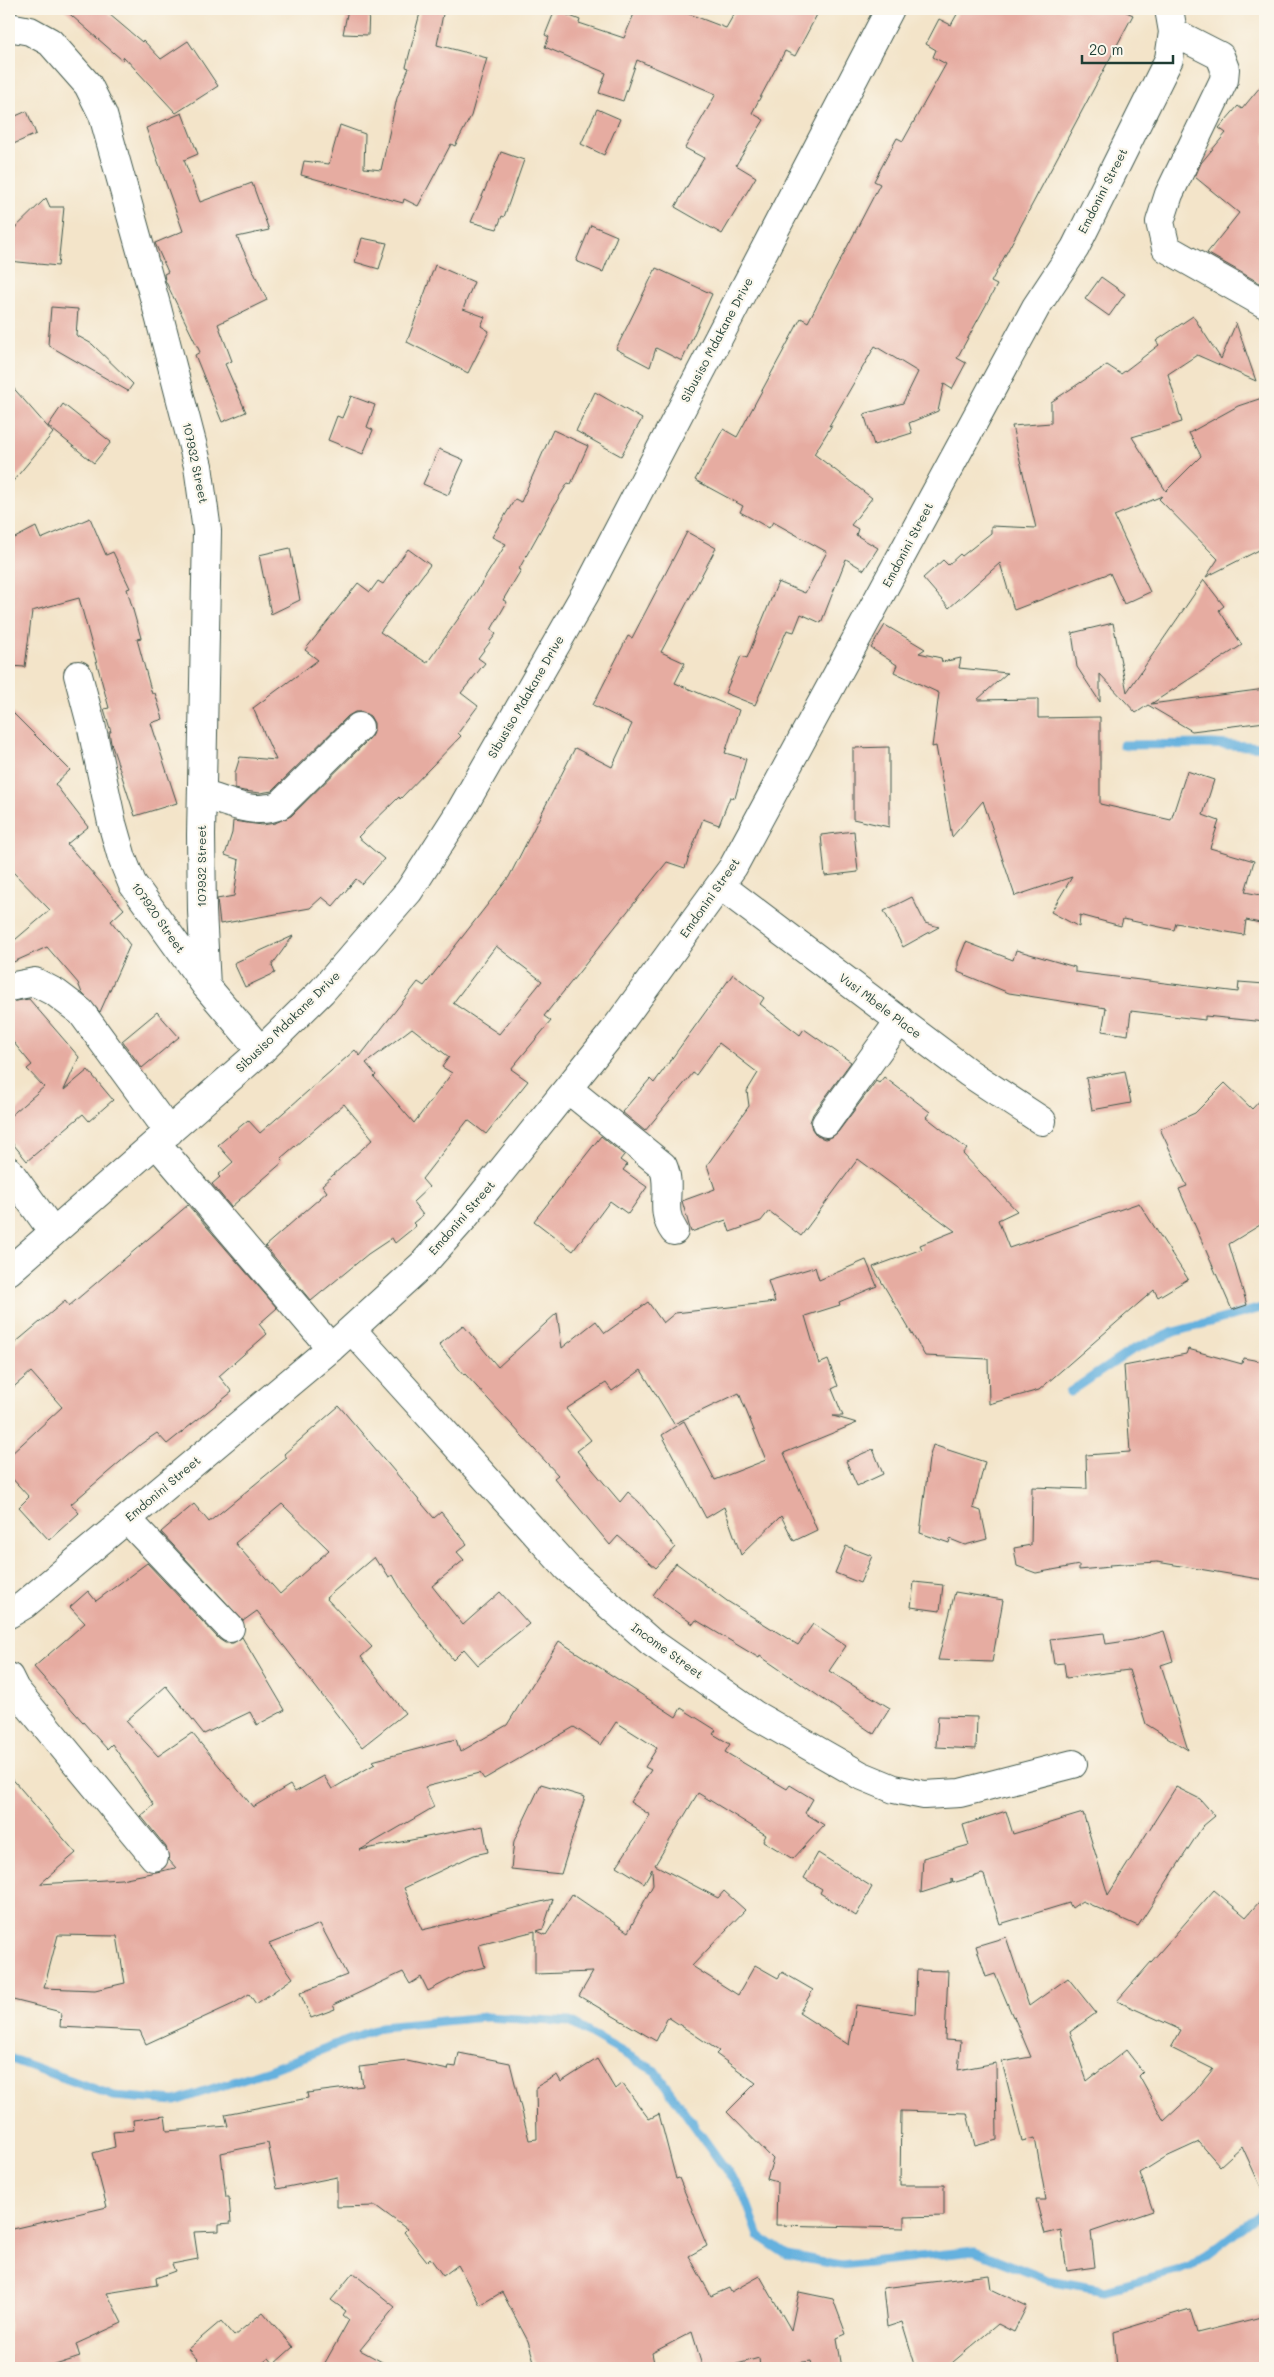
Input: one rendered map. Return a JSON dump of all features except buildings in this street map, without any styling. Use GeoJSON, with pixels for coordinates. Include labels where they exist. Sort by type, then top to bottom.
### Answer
{"type":"FeatureCollection","features":[{"type":"Feature","properties":{"kind":"street","name":"Sibusiso Mdakane Drive"},"geometry":{"type":"LineString","coordinates":[[9,1271],[261,1051],[322,991],[409,891],[461,810],[585,594],[890,9]]}},
{"type":"Feature","properties":{"kind":"street"},"geometry":{"type":"LineString","coordinates":[[1171,20],[1220,56],[1225,70],[1224,80],[1169,194],[1160,222],[1166,248],[1265,304]]}},
{"type":"Feature","properties":{"kind":"street","name":"Emdonini Street"},"geometry":{"type":"LineString","coordinates":[[9,1614],[24,1605],[331,1348],[423,1264],[463,1220],[568,1089],[721,886],[1036,307],[1075,248],[1169,59],[1171,20]]}},
{"type":"Feature","properties":{"kind":"street","name":"107932 Street"},"geometry":{"type":"LineString","coordinates":[[9,27],[30,31],[50,42],[88,84],[103,115],[157,308],[198,466],[207,540],[202,794],[202,911],[206,986]]}},
{"type":"Feature","properties":{"kind":"street","name":"107920 Street"},"geometry":{"type":"LineString","coordinates":[[78,675],[91,724],[112,824],[132,884],[206,986],[261,1051]]}},
{"type":"Feature","properties":{"kind":"street"},"geometry":{"type":"LineString","coordinates":[[202,794],[252,810],[268,810],[280,805],[359,727]]}},
{"type":"Feature","properties":{"kind":"street","name":"Vusi Mbele Place"},"geometry":{"type":"LineString","coordinates":[[721,886],[969,1073],[1042,1121]]}},
{"type":"Feature","properties":{"kind":"street"},"geometry":{"type":"LineString","coordinates":[[9,987],[35,982],[56,992],[81,1012],[162,1138],[331,1348]]}},
{"type":"Feature","properties":{"kind":"street"},"geometry":{"type":"LineString","coordinates":[[826,1123],[900,1020]]}},
{"type":"Feature","properties":{"kind":"street"},"geometry":{"type":"LineString","coordinates":[[568,1089],[663,1166],[668,1178],[665,1206],[667,1222],[674,1231]]}},
{"type":"Feature","properties":{"kind":"street"},"geometry":{"type":"LineString","coordinates":[[9,1172],[54,1232]]}},
{"type":"Feature","properties":{"kind":"street","name":"Income Street"},"geometry":{"type":"LineString","coordinates":[[352,1330],[566,1568],[651,1642],[755,1715],[860,1776],[894,1789],[924,1794],[960,1793],[1073,1764]]}},
{"type":"Feature","properties":{"kind":"street"},"geometry":{"type":"LineString","coordinates":[[127,1519],[230,1628]]}},
{"type":"Feature","properties":{"kind":"street"},"geometry":{"type":"LineString","coordinates":[[9,1677],[21,1697],[154,1857]]}},
{"type":"Feature","properties":{"kind":"waterway"},"geometry":{"type":"LineString","coordinates":[[1123,745],[1212,744],[1265,747]]}},
{"type":"Feature","properties":{"kind":"waterway"},"geometry":{"type":"LineString","coordinates":[[1070,1392],[1132,1350],[1174,1332],[1265,1307]]}},
{"type":"Feature","properties":{"kind":"waterway"},"geometry":{"type":"LineString","coordinates":[[9,2058],[114,2096],[175,2101],[269,2070],[381,2027],[485,2017],[570,2022],[655,2071],[744,2195],[759,2236],[787,2255],[841,2265],[975,2251],[1048,2280],[1105,2290],[1191,2267],[1265,2210]]}}]}
